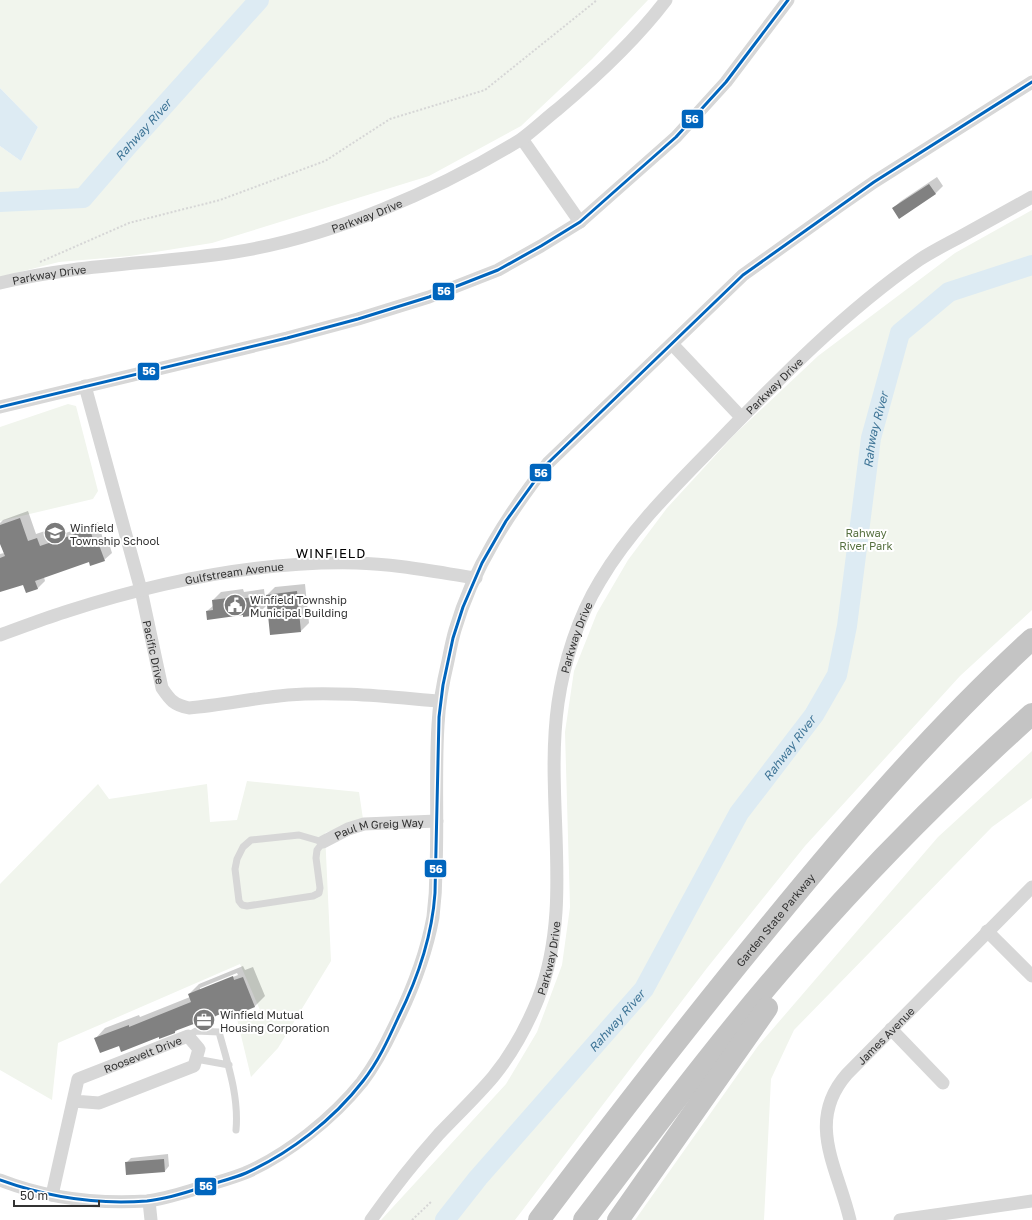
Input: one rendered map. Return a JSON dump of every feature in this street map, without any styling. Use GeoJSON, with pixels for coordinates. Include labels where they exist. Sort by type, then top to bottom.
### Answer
{"type":"FeatureCollection","features":[{"type":"Feature","properties":{"kind":"highway","name":"Garden State Parkway"},"geometry":{"type":"LineString","coordinates":[[540,1220],[668,1053],[824,858],[933,737],[1032,639]]}},
{"type":"Feature","properties":{"kind":"highway"},"geometry":{"type":"LineString","coordinates":[[584,1220],[697,1073],[802,947],[859,884],[931,810],[1032,714]]}},
{"type":"Feature","properties":{"kind":"highway"},"geometry":{"type":"LineString","coordinates":[[618,1220],[796,966],[819,934],[859,884]]}},
{"type":"Feature","properties":{"kind":"street","name":"Parkway Drive"},"geometry":{"type":"LineString","coordinates":[[0,283],[50,272],[182,259],[236,252],[288,242],[357,219],[425,191],[522,139],[591,81],[649,23],[666,0]]}},
{"type":"Feature","properties":{"kind":"street"},"geometry":{"type":"LineString","coordinates":[[0,407],[358,319],[429,297],[498,270],[580,222],[676,137],[726,82],[788,0]]}},
{"type":"Feature","properties":{"kind":"street"},"geometry":{"type":"LineString","coordinates":[[0,1180],[52,1195],[90,1200],[149,1201],[183,1193],[246,1173],[276,1157],[306,1137],[333,1114],[362,1082],[384,1049],[411,994],[422,961],[433,913],[435,893],[438,726],[440,701],[455,631],[465,602],[486,557],[521,498],[548,463],[750,271],[874,182],[1032,82]]}},
{"type":"Feature","properties":{"kind":"street"},"geometry":{"type":"LineString","coordinates":[[522,139],[580,222]]}},
{"type":"Feature","properties":{"kind":"street","name":"Parkway Drive"},"geometry":{"type":"LineString","coordinates":[[370,1220],[435,1139],[493,1076],[512,1049],[532,1013],[542,987],[552,950],[557,912],[558,887],[554,754],[558,705],[568,658],[587,606],[600,581],[637,530],[665,496],[742,418],[841,322],[879,290],[922,258],[1032,197]]}},
{"type":"Feature","properties":{"kind":"street"},"geometry":{"type":"LineString","coordinates":[[672,344],[742,418]]}},
{"type":"Feature","properties":{"kind":"street","name":"Pacific Drive"},"geometry":{"type":"LineString","coordinates":[[85,386],[141,590],[162,688],[170,699],[179,706],[188,708],[289,695],[366,696],[440,701]]}},
{"type":"Feature","properties":{"kind":"street","name":"Gulfstream Avenue"},"geometry":{"type":"LineString","coordinates":[[0,636],[68,611],[141,590],[226,572],[267,566],[312,563],[357,564],[403,567],[476,578]]}},
{"type":"Feature","properties":{"kind":"street","name":"Paul M Greig Way"},"geometry":{"type":"LineString","coordinates":[[323,842],[348,829],[364,824],[437,821]]}},
{"type":"Feature","properties":{"kind":"street","name":"James Avenue"},"geometry":{"type":"LineString","coordinates":[[850,1220],[828,1144],[826,1125],[827,1115],[833,1096],[841,1081],[1032,886]]}},
{"type":"Feature","properties":{"kind":"street"},"geometry":{"type":"LineString","coordinates":[[987,931],[1032,976]]}},
{"type":"Feature","properties":{"kind":"street"},"geometry":{"type":"LineString","coordinates":[[891,1030],[943,1083]]}},
{"type":"Feature","properties":{"kind":"street","name":"Roosevelt Drive"},"geometry":{"type":"LineString","coordinates":[[52,1195],[78,1078],[188,1036],[199,1049],[196,1059]]}},
{"type":"Feature","properties":{"kind":"street"},"geometry":{"type":"LineString","coordinates":[[73,1101],[99,1103],[194,1066],[196,1059]]}},
{"type":"Feature","properties":{"kind":"street"},"geometry":{"type":"LineString","coordinates":[[149,1201],[151,1220]]}},
{"type":"Feature","properties":{"kind":"street"},"geometry":{"type":"LineString","coordinates":[[900,1220],[1032,1201]]}},
{"type":"Feature","properties":{"kind":"lane"},"geometry":{"type":"LineString","coordinates":[[299,835],[323,842],[317,850],[316,858],[320,888],[318,893],[313,896],[247,906],[242,905],[239,901],[235,869],[237,859],[243,847],[251,840],[299,835]]}},
{"type":"Feature","properties":{"kind":"lane"},"geometry":{"type":"LineString","coordinates":[[188,1036],[196,1032],[219,1032],[235,1090],[237,1115],[236,1130]]}},
{"type":"Feature","properties":{"kind":"lane"},"geometry":{"type":"LineString","coordinates":[[196,1059],[228,1065]]}},
{"type":"Feature","properties":{"kind":"path"},"geometry":{"type":"LineString","coordinates":[[36,264],[129,223],[220,200],[325,161],[390,120],[485,90],[597,0]]}},
{"type":"Feature","properties":{"kind":"path"},"geometry":{"type":"LineString","coordinates":[[412,1220],[432,1201]]}},
{"type":"Feature","properties":{"kind":"green space"},"geometry":{"type":"Polygon","coordinates":[[[0,0],[648,0],[592,59],[521,126],[429,176],[212,243],[130,256],[59,262],[0,277],[0,146],[21,161],[38,127],[0,88],[0,0]]]}},
{"type":"Feature","properties":{"kind":"green space","name":"Rahway River Park"},"geometry":{"type":"Polygon","coordinates":[[[1032,210],[1032,610],[960,676],[805,846],[707,968],[515,1220],[381,1220],[506,1084],[537,1032],[562,965],[570,907],[565,732],[574,671],[597,613],[628,560],[667,508],[735,434],[818,356],[955,253],[1032,210]]]}},
{"type":"Feature","properties":{"kind":"green space"},"geometry":{"type":"Polygon","coordinates":[[[68,404],[76,406],[98,491],[93,499],[0,521],[0,427],[68,404]]]}},
{"type":"Feature","properties":{"kind":"green space"},"geometry":{"type":"Polygon","coordinates":[[[1032,751],[1032,798],[992,827],[794,1030],[771,1079],[764,1220],[635,1220],[758,1046],[938,837],[1032,751]]]}},
{"type":"Feature","properties":{"kind":"green space"},"geometry":{"type":"Polygon","coordinates":[[[247,781],[359,792],[363,819],[325,833],[331,961],[278,1048],[251,1077],[237,1019],[260,1010],[240,964],[58,1043],[52,1100],[0,1070],[0,884],[98,784],[109,799],[207,784],[210,822],[237,820],[247,781]]]}},
{"type":"Feature","properties":{"kind":"shaded area"},"geometry":{"type":"Polygon","coordinates":[[[0,88],[38,127],[21,161],[0,146],[0,88]]]}},
{"type":"Feature","properties":{"kind":"building"},"geometry":{"type":"Polygon","coordinates":[[[929,184],[936,194],[899,219],[892,208],[929,184]]]}},
{"type":"Feature","properties":{"kind":"building"},"geometry":{"type":"Polygon","coordinates":[[[20,518],[28,541],[37,538],[40,546],[90,529],[95,546],[99,545],[105,561],[90,566],[89,562],[35,581],[38,589],[26,593],[23,585],[0,592],[0,558],[5,556],[0,544],[0,525],[20,518]]]}},
{"type":"Feature","properties":{"kind":"building"},"geometry":{"type":"Polygon","coordinates":[[[297,591],[301,632],[270,635],[266,595],[297,591]]]}},
{"type":"Feature","properties":{"kind":"building","name":"Winfield Township Municipal Building"},"geometry":{"type":"Polygon","coordinates":[[[236,597],[236,599],[256,597],[259,615],[243,617],[243,615],[207,620],[206,611],[213,610],[212,600],[236,597]]]}},
{"type":"Feature","properties":{"kind":"building"},"geometry":{"type":"Polygon","coordinates":[[[233,976],[234,980],[243,977],[255,1007],[231,1017],[229,1011],[210,1018],[211,1022],[201,1026],[199,1022],[175,1031],[175,1033],[159,1039],[159,1037],[121,1052],[119,1046],[100,1053],[94,1038],[129,1025],[129,1027],[191,1002],[188,994],[233,976]]]}},
{"type":"Feature","properties":{"kind":"building"},"geometry":{"type":"Polygon","coordinates":[[[164,1159],[165,1172],[126,1175],[125,1162],[164,1159]]]}},
{"type":"Feature","properties":{"kind":"waterway","name":"Rahway River"},"geometry":{"type":"LineString","coordinates":[[0,202],[83,198],[259,0]]}},
{"type":"Feature","properties":{"kind":"waterway","name":"Rahway River"},"geometry":{"type":"LineString","coordinates":[[445,1220],[478,1178],[644,989],[739,813],[814,715],[837,675],[847,626],[871,438],[900,333],[949,292],[1032,265]]}},
{"type":"Feature","properties":{"kind":"transit line","name":"56"},"geometry":{"type":"LineString","coordinates":[[0,407],[287,338],[358,319],[429,297],[498,270],[580,222],[676,137],[726,82],[788,0]]}},
{"type":"Feature","properties":{"kind":"transit line","name":"56"},"geometry":{"type":"LineString","coordinates":[[0,1180],[36,1191],[91,1201],[128,1202],[154,1200],[182,1194],[246,1173],[279,1156],[310,1134],[338,1109],[363,1081],[378,1059],[412,988],[423,957],[431,925],[435,893],[439,717],[443,685],[453,638],[463,607],[482,563],[506,521],[548,463],[743,275],[874,182],[1032,82]]}},
{"type":"Feature","properties":{"kind":"place","name":"Winfield Township School"},"geometry":{"type":"Point","coordinates":[55,533]}},
{"type":"Feature","properties":{"kind":"place","name":"Winfield Township Municipal Building"},"geometry":{"type":"Point","coordinates":[235,605]}},
{"type":"Feature","properties":{"kind":"place","name":"Winfield Mutual Housing Corporation"},"geometry":{"type":"Point","coordinates":[204,1020]}},
{"type":"Feature","properties":{"kind":"district","name":"WINFIELD"},"geometry":{"type":"Point","coordinates":[331,553]}}]}
